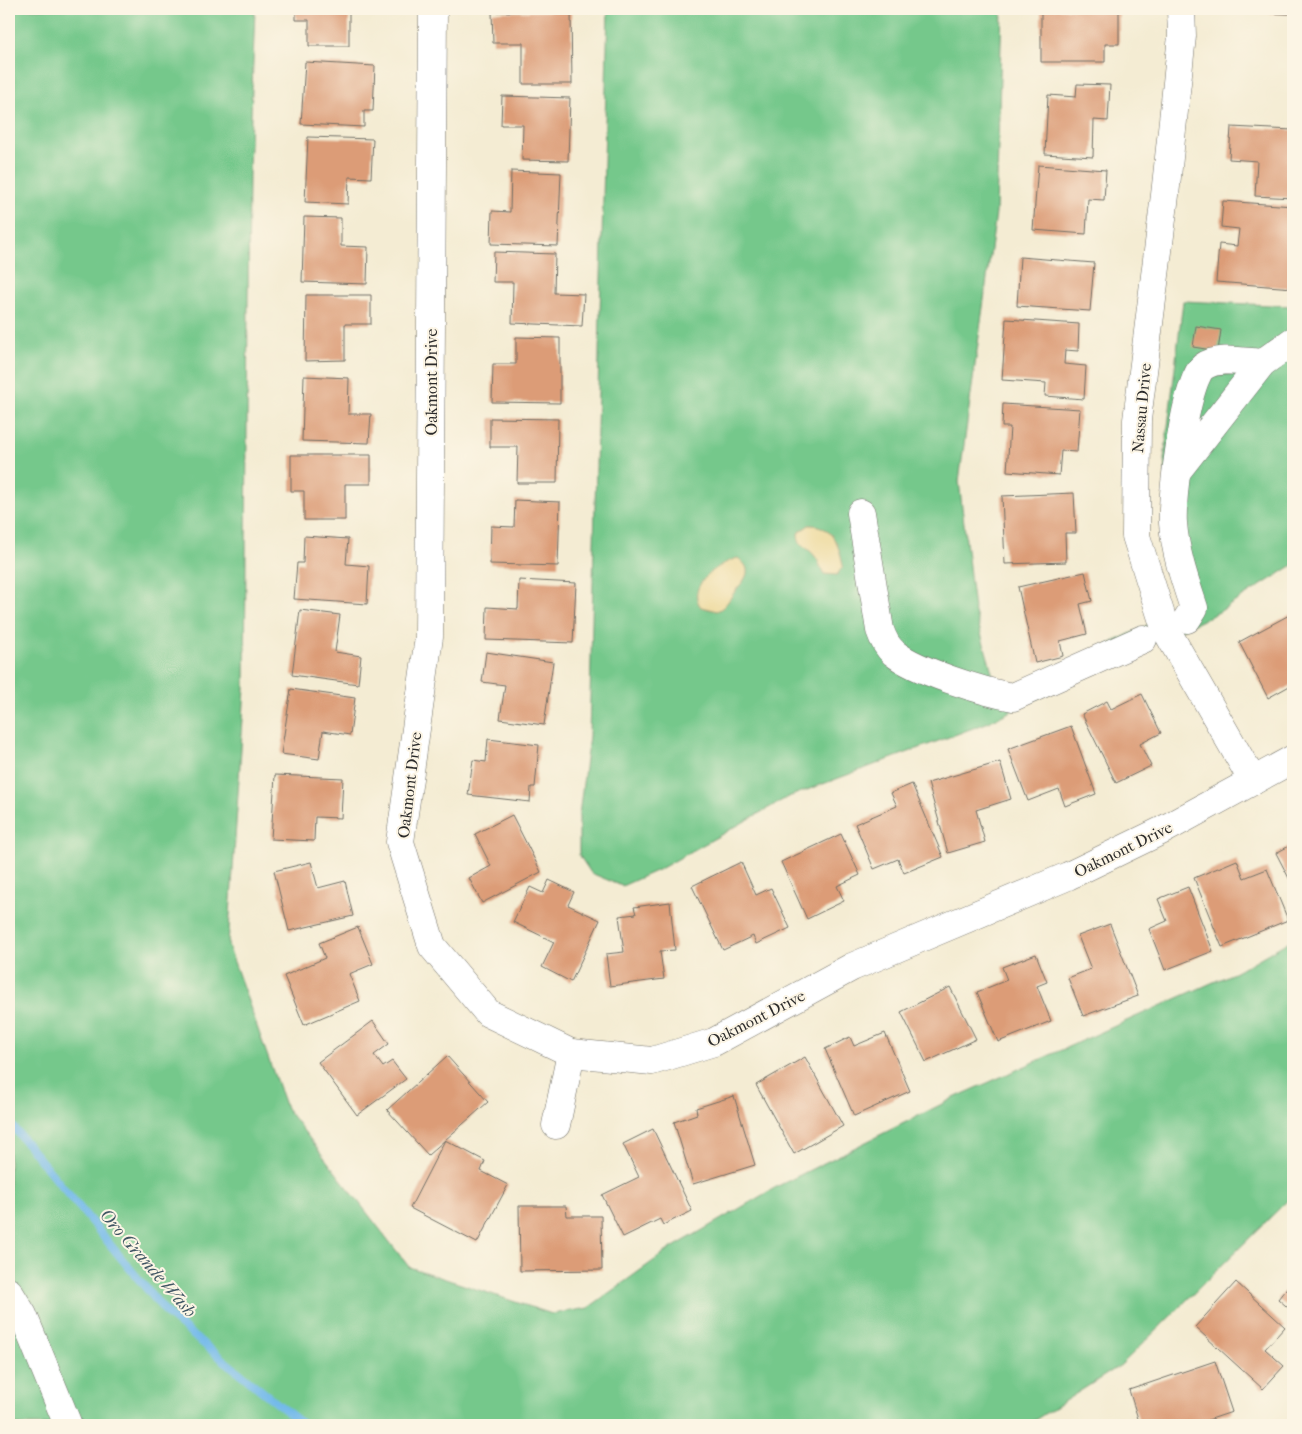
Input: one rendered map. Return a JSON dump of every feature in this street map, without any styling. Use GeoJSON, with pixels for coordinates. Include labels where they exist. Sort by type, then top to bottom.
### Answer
{"type":"FeatureCollection","features":[{"type":"Feature","properties":{"kind":"street","name":"Oakmont Drive"},"geometry":{"type":"LineString","coordinates":[[433,9],[429,637],[400,842],[432,946],[488,1013],[571,1053],[652,1061],[714,1042],[852,966],[1068,876],[1163,830],[1293,759]]}},
{"type":"Feature","properties":{"kind":"street","name":"Nassau Drive"},"geometry":{"type":"LineString","coordinates":[[1181,9],[1182,36],[1137,420],[1136,536],[1165,628],[1253,781]]}},
{"type":"Feature","properties":{"kind":"street"},"geometry":{"type":"LineString","coordinates":[[1175,474],[1262,363],[1293,341]]}},
{"type":"Feature","properties":{"kind":"street"},"geometry":{"type":"LineString","coordinates":[[1188,619],[1194,608],[1175,543],[1172,523],[1175,474],[1196,375],[1201,368],[1214,362],[1262,363]]}},
{"type":"Feature","properties":{"kind":"street"},"geometry":{"type":"LineString","coordinates":[[861,513],[880,630],[885,643],[894,653],[919,667],[996,694],[1013,697],[1143,639]]}},
{"type":"Feature","properties":{"kind":"street"},"geometry":{"type":"LineString","coordinates":[[556,1125],[571,1053]]}},
{"type":"Feature","properties":{"kind":"street"},"geometry":{"type":"LineString","coordinates":[[9,1292],[23,1315],[68,1425]]}},
{"type":"Feature","properties":{"kind":"green space"},"geometry":{"type":"Polygon","coordinates":[[[9,9],[255,9],[249,171],[245,688],[228,945],[286,1108],[409,1267],[552,1314],[588,1308],[670,1249],[778,1186],[956,1097],[1236,972],[1293,939],[1293,1195],[1121,1365],[1027,1425],[9,1425],[9,9]]]}},
{"type":"Feature","properties":{"kind":"green space"},"geometry":{"type":"Polygon","coordinates":[[[608,9],[1002,9],[996,213],[959,481],[974,609],[996,686],[1021,687],[1182,608],[1164,460],[1183,301],[1293,306],[1293,565],[1219,612],[984,724],[788,797],[660,869],[622,886],[591,873],[579,855],[579,815],[589,736],[608,9]]]}},
{"type":"Feature","properties":{"kind":"sand"},"geometry":{"type":"Polygon","coordinates":[[[809,525],[824,528],[834,538],[840,551],[843,566],[837,575],[824,574],[816,557],[803,546],[798,538],[798,533],[809,525]]]}},
{"type":"Feature","properties":{"kind":"sand"},"geometry":{"type":"Polygon","coordinates":[[[738,558],[746,566],[747,574],[728,602],[717,611],[701,607],[697,599],[697,591],[701,583],[714,570],[738,558]]]}},
{"type":"Feature","properties":{"kind":"building"},"geometry":{"type":"Polygon","coordinates":[[[296,9],[349,9],[349,46],[309,46],[309,20],[296,20],[296,9]]]}},
{"type":"Feature","properties":{"kind":"building"},"geometry":{"type":"Polygon","coordinates":[[[1041,9],[1119,9],[1119,44],[1105,44],[1105,62],[1041,62],[1041,9]]]}},
{"type":"Feature","properties":{"kind":"building"},"geometry":{"type":"Polygon","coordinates":[[[1235,9],[1289,9],[1289,14],[1234,12],[1235,9]]]}},
{"type":"Feature","properties":{"kind":"building"},"geometry":{"type":"Polygon","coordinates":[[[571,11],[572,84],[523,84],[523,43],[493,43],[492,12],[571,11]]]}},
{"type":"Feature","properties":{"kind":"building"},"geometry":{"type":"Polygon","coordinates":[[[305,62],[375,66],[373,111],[364,111],[364,127],[301,124],[305,62]]]}},
{"type":"Feature","properties":{"kind":"building"},"geometry":{"type":"Polygon","coordinates":[[[1077,84],[1110,85],[1108,121],[1094,120],[1093,157],[1045,154],[1048,95],[1076,97],[1077,84]]]}},
{"type":"Feature","properties":{"kind":"building"},"geometry":{"type":"Polygon","coordinates":[[[502,96],[570,98],[568,161],[522,160],[523,125],[501,125],[502,96]]]}},
{"type":"Feature","properties":{"kind":"building"},"geometry":{"type":"Polygon","coordinates":[[[1231,127],[1293,130],[1293,198],[1255,196],[1257,161],[1229,159],[1231,127]]]}},
{"type":"Feature","properties":{"kind":"building"},"geometry":{"type":"Polygon","coordinates":[[[308,137],[373,139],[371,178],[349,177],[348,204],[305,202],[308,137]]]}},
{"type":"Feature","properties":{"kind":"building"},"geometry":{"type":"Polygon","coordinates":[[[1038,165],[1106,170],[1104,200],[1088,199],[1086,234],[1033,230],[1038,165]]]}},
{"type":"Feature","properties":{"kind":"building"},"geometry":{"type":"Polygon","coordinates":[[[511,171],[561,173],[558,246],[491,244],[492,211],[510,212],[511,171]]]}},
{"type":"Feature","properties":{"kind":"building"},"geometry":{"type":"Polygon","coordinates":[[[1223,201],[1293,206],[1293,288],[1216,282],[1219,244],[1237,246],[1239,229],[1221,227],[1223,201]]]}},
{"type":"Feature","properties":{"kind":"building"},"geometry":{"type":"Polygon","coordinates":[[[304,217],[341,218],[341,246],[368,247],[367,284],[302,282],[304,217]]]}},
{"type":"Feature","properties":{"kind":"building"},"geometry":{"type":"Polygon","coordinates":[[[494,252],[555,254],[554,293],[584,294],[582,326],[512,323],[513,282],[493,282],[494,252]]]}},
{"type":"Feature","properties":{"kind":"building"},"geometry":{"type":"Polygon","coordinates":[[[1020,257],[1094,263],[1090,311],[1017,306],[1020,257]]]}},
{"type":"Feature","properties":{"kind":"building"},"geometry":{"type":"Polygon","coordinates":[[[306,295],[371,295],[371,324],[345,324],[345,360],[305,361],[306,295]]]}},
{"type":"Feature","properties":{"kind":"building"},"geometry":{"type":"Polygon","coordinates":[[[1006,319],[1079,324],[1078,351],[1065,350],[1064,364],[1086,366],[1084,399],[1045,396],[1046,383],[1002,380],[1006,319]]]}},
{"type":"Feature","properties":{"kind":"building"},"geometry":{"type":"Polygon","coordinates":[[[1196,326],[1221,330],[1218,351],[1193,347],[1196,326]]]}},
{"type":"Feature","properties":{"kind":"building"},"geometry":{"type":"Polygon","coordinates":[[[516,337],[560,338],[560,403],[492,402],[493,364],[516,364],[516,337]]]}},
{"type":"Feature","properties":{"kind":"building"},"geometry":{"type":"Polygon","coordinates":[[[304,376],[349,378],[348,414],[371,414],[369,443],[302,441],[304,376]]]}},
{"type":"Feature","properties":{"kind":"building"},"geometry":{"type":"Polygon","coordinates":[[[1003,404],[1080,409],[1077,452],[1061,451],[1059,475],[1007,471],[1010,427],[1002,427],[1003,404]]]}},
{"type":"Feature","properties":{"kind":"building"},"geometry":{"type":"Polygon","coordinates":[[[490,418],[558,419],[557,483],[517,483],[518,447],[490,447],[490,418]]]}},
{"type":"Feature","properties":{"kind":"building"},"geometry":{"type":"Polygon","coordinates":[[[291,455],[371,455],[371,484],[345,484],[345,520],[304,520],[304,491],[291,491],[291,455]]]}},
{"type":"Feature","properties":{"kind":"building"},"geometry":{"type":"Polygon","coordinates":[[[1074,493],[1076,533],[1065,533],[1066,562],[1005,564],[1002,496],[1074,493]]]}},
{"type":"Feature","properties":{"kind":"building"},"geometry":{"type":"Polygon","coordinates":[[[515,500],[560,502],[558,566],[490,564],[491,526],[514,527],[515,500]]]}},
{"type":"Feature","properties":{"kind":"building"},"geometry":{"type":"Polygon","coordinates":[[[304,536],[348,539],[346,564],[369,566],[367,604],[294,599],[297,563],[303,563],[304,536]]]}},
{"type":"Feature","properties":{"kind":"building"},"geometry":{"type":"Polygon","coordinates":[[[1085,572],[1092,601],[1080,604],[1087,634],[1060,641],[1063,656],[1035,663],[1018,587],[1085,572]]]}},
{"type":"Feature","properties":{"kind":"building"},"geometry":{"type":"Polygon","coordinates":[[[519,580],[576,583],[573,643],[486,640],[487,607],[518,609],[519,580]]]}},
{"type":"Feature","properties":{"kind":"building"},"geometry":{"type":"Polygon","coordinates":[[[300,610],[340,615],[335,652],[361,656],[358,684],[292,675],[300,610]]]}},
{"type":"Feature","properties":{"kind":"building"},"geometry":{"type":"Polygon","coordinates":[[[1293,613],[1293,684],[1268,698],[1239,642],[1293,613]]]}},
{"type":"Feature","properties":{"kind":"building"},"geometry":{"type":"Polygon","coordinates":[[[486,652],[553,662],[544,725],[500,719],[505,685],[482,682],[486,652]]]}},
{"type":"Feature","properties":{"kind":"building"},"geometry":{"type":"Polygon","coordinates":[[[291,689],[355,698],[350,735],[323,731],[319,759],[281,754],[291,689]]]}},
{"type":"Feature","properties":{"kind":"building"},"geometry":{"type":"Polygon","coordinates":[[[1142,694],[1161,733],[1140,744],[1151,766],[1116,783],[1082,714],[1107,701],[1111,709],[1142,694]]]}},
{"type":"Feature","properties":{"kind":"building"},"geometry":{"type":"Polygon","coordinates":[[[1071,726],[1096,794],[1065,806],[1059,789],[1028,801],[1008,749],[1071,726]]]}},
{"type":"Feature","properties":{"kind":"building"},"geometry":{"type":"Polygon","coordinates":[[[488,739],[539,745],[535,787],[531,787],[530,802],[468,795],[473,760],[486,762],[488,739]]]}},
{"type":"Feature","properties":{"kind":"building"},"geometry":{"type":"Polygon","coordinates":[[[1000,762],[1011,799],[976,810],[985,842],[948,853],[928,783],[1000,762]]]}},
{"type":"Feature","properties":{"kind":"building"},"geometry":{"type":"Polygon","coordinates":[[[275,775],[343,778],[341,818],[315,817],[314,841],[271,839],[275,775]]]}},
{"type":"Feature","properties":{"kind":"building"},"geometry":{"type":"Polygon","coordinates":[[[912,784],[943,857],[904,873],[898,859],[874,869],[855,824],[897,806],[891,793],[912,784]]]}},
{"type":"Feature","properties":{"kind":"building"},"geometry":{"type":"Polygon","coordinates":[[[512,815],[541,872],[482,903],[469,878],[491,866],[475,834],[512,815]]]}},
{"type":"Feature","properties":{"kind":"building"},"geometry":{"type":"Polygon","coordinates":[[[841,834],[860,875],[837,886],[844,901],[807,919],[781,862],[841,834]]]}},
{"type":"Feature","properties":{"kind":"building"},"geometry":{"type":"Polygon","coordinates":[[[1293,844],[1293,886],[1276,853],[1293,844]]]}},
{"type":"Feature","properties":{"kind":"building"},"geometry":{"type":"Polygon","coordinates":[[[1237,860],[1244,878],[1267,869],[1288,920],[1222,947],[1194,878],[1237,860]]]}},
{"type":"Feature","properties":{"kind":"building"},"geometry":{"type":"Polygon","coordinates":[[[311,862],[318,888],[345,881],[353,916],[289,931],[274,871],[311,862]]]}},
{"type":"Feature","properties":{"kind":"building"},"geometry":{"type":"Polygon","coordinates":[[[741,862],[756,895],[771,888],[790,928],[756,944],[753,936],[723,950],[692,886],[741,862]]]}},
{"type":"Feature","properties":{"kind":"building"},"geometry":{"type":"Polygon","coordinates":[[[549,880],[574,892],[568,905],[600,920],[571,982],[542,967],[554,942],[513,922],[530,887],[543,893],[549,880]]]}},
{"type":"Feature","properties":{"kind":"building"},"geometry":{"type":"Polygon","coordinates":[[[1188,887],[1213,951],[1165,970],[1149,929],[1167,921],[1158,899],[1188,887]]]}},
{"type":"Feature","properties":{"kind":"building"},"geometry":{"type":"Polygon","coordinates":[[[670,902],[675,950],[660,951],[664,979],[610,986],[606,954],[624,952],[619,916],[636,914],[634,907],[670,902]]]}},
{"type":"Feature","properties":{"kind":"building"},"geometry":{"type":"Polygon","coordinates":[[[1110,924],[1138,996],[1083,1016],[1068,978],[1091,969],[1078,936],[1110,924]]]}},
{"type":"Feature","properties":{"kind":"building"},"geometry":{"type":"Polygon","coordinates":[[[358,927],[373,964],[349,974],[360,1001],[304,1025],[284,976],[325,958],[319,943],[358,927]]]}},
{"type":"Feature","properties":{"kind":"building"},"geometry":{"type":"Polygon","coordinates":[[[1036,954],[1047,982],[1037,986],[1051,1021],[998,1042],[977,992],[1007,980],[1002,967],[1036,954]]]}},
{"type":"Feature","properties":{"kind":"building"},"geometry":{"type":"Polygon","coordinates":[[[950,987],[976,1039],[926,1062],[901,1012],[950,987]]]}},
{"type":"Feature","properties":{"kind":"building"},"geometry":{"type":"Polygon","coordinates":[[[373,1021],[389,1044],[374,1055],[383,1067],[392,1061],[406,1079],[357,1115],[318,1062],[373,1021]]]}},
{"type":"Feature","properties":{"kind":"building"},"geometry":{"type":"Polygon","coordinates":[[[885,1033],[910,1091],[854,1116],[825,1049],[850,1037],[854,1046],[885,1033]]]}},
{"type":"Feature","properties":{"kind":"building"},"geometry":{"type":"Polygon","coordinates":[[[447,1056],[488,1102],[428,1155],[387,1110],[447,1056]]]}},
{"type":"Feature","properties":{"kind":"building"},"geometry":{"type":"Polygon","coordinates":[[[805,1057],[843,1126],[794,1154],[756,1085],[805,1057]]]}},
{"type":"Feature","properties":{"kind":"building"},"geometry":{"type":"Polygon","coordinates":[[[734,1096],[755,1165],[693,1184],[674,1122],[697,1114],[696,1108],[734,1096]]]}},
{"type":"Feature","properties":{"kind":"building"},"geometry":{"type":"Polygon","coordinates":[[[653,1129],[692,1211],[663,1225],[660,1219],[623,1237],[602,1195],[639,1177],[623,1144],[653,1129]]]}},
{"type":"Feature","properties":{"kind":"building"},"geometry":{"type":"Polygon","coordinates":[[[445,1140],[485,1161],[481,1171],[508,1185],[477,1243],[410,1208],[445,1140]]]}},
{"type":"Feature","properties":{"kind":"building"},"geometry":{"type":"Polygon","coordinates":[[[519,1206],[566,1206],[567,1216],[601,1216],[602,1270],[520,1271],[519,1206]]]}},
{"type":"Feature","properties":{"kind":"building"},"geometry":{"type":"Polygon","coordinates":[[[1293,1280],[1293,1312],[1278,1299],[1293,1280]]]}},
{"type":"Feature","properties":{"kind":"building"},"geometry":{"type":"Polygon","coordinates":[[[1236,1282],[1285,1327],[1265,1349],[1284,1366],[1263,1389],[1195,1327],[1236,1282]]]}},
{"type":"Feature","properties":{"kind":"building"},"geometry":{"type":"Polygon","coordinates":[[[1215,1361],[1232,1412],[1193,1425],[1140,1425],[1129,1390],[1215,1361]]]}},
{"type":"Feature","properties":{"kind":"waterway","name":"Oro Grande Wash"},"geometry":{"type":"LineString","coordinates":[[9,1122],[169,1316],[304,1425]]}}]}
